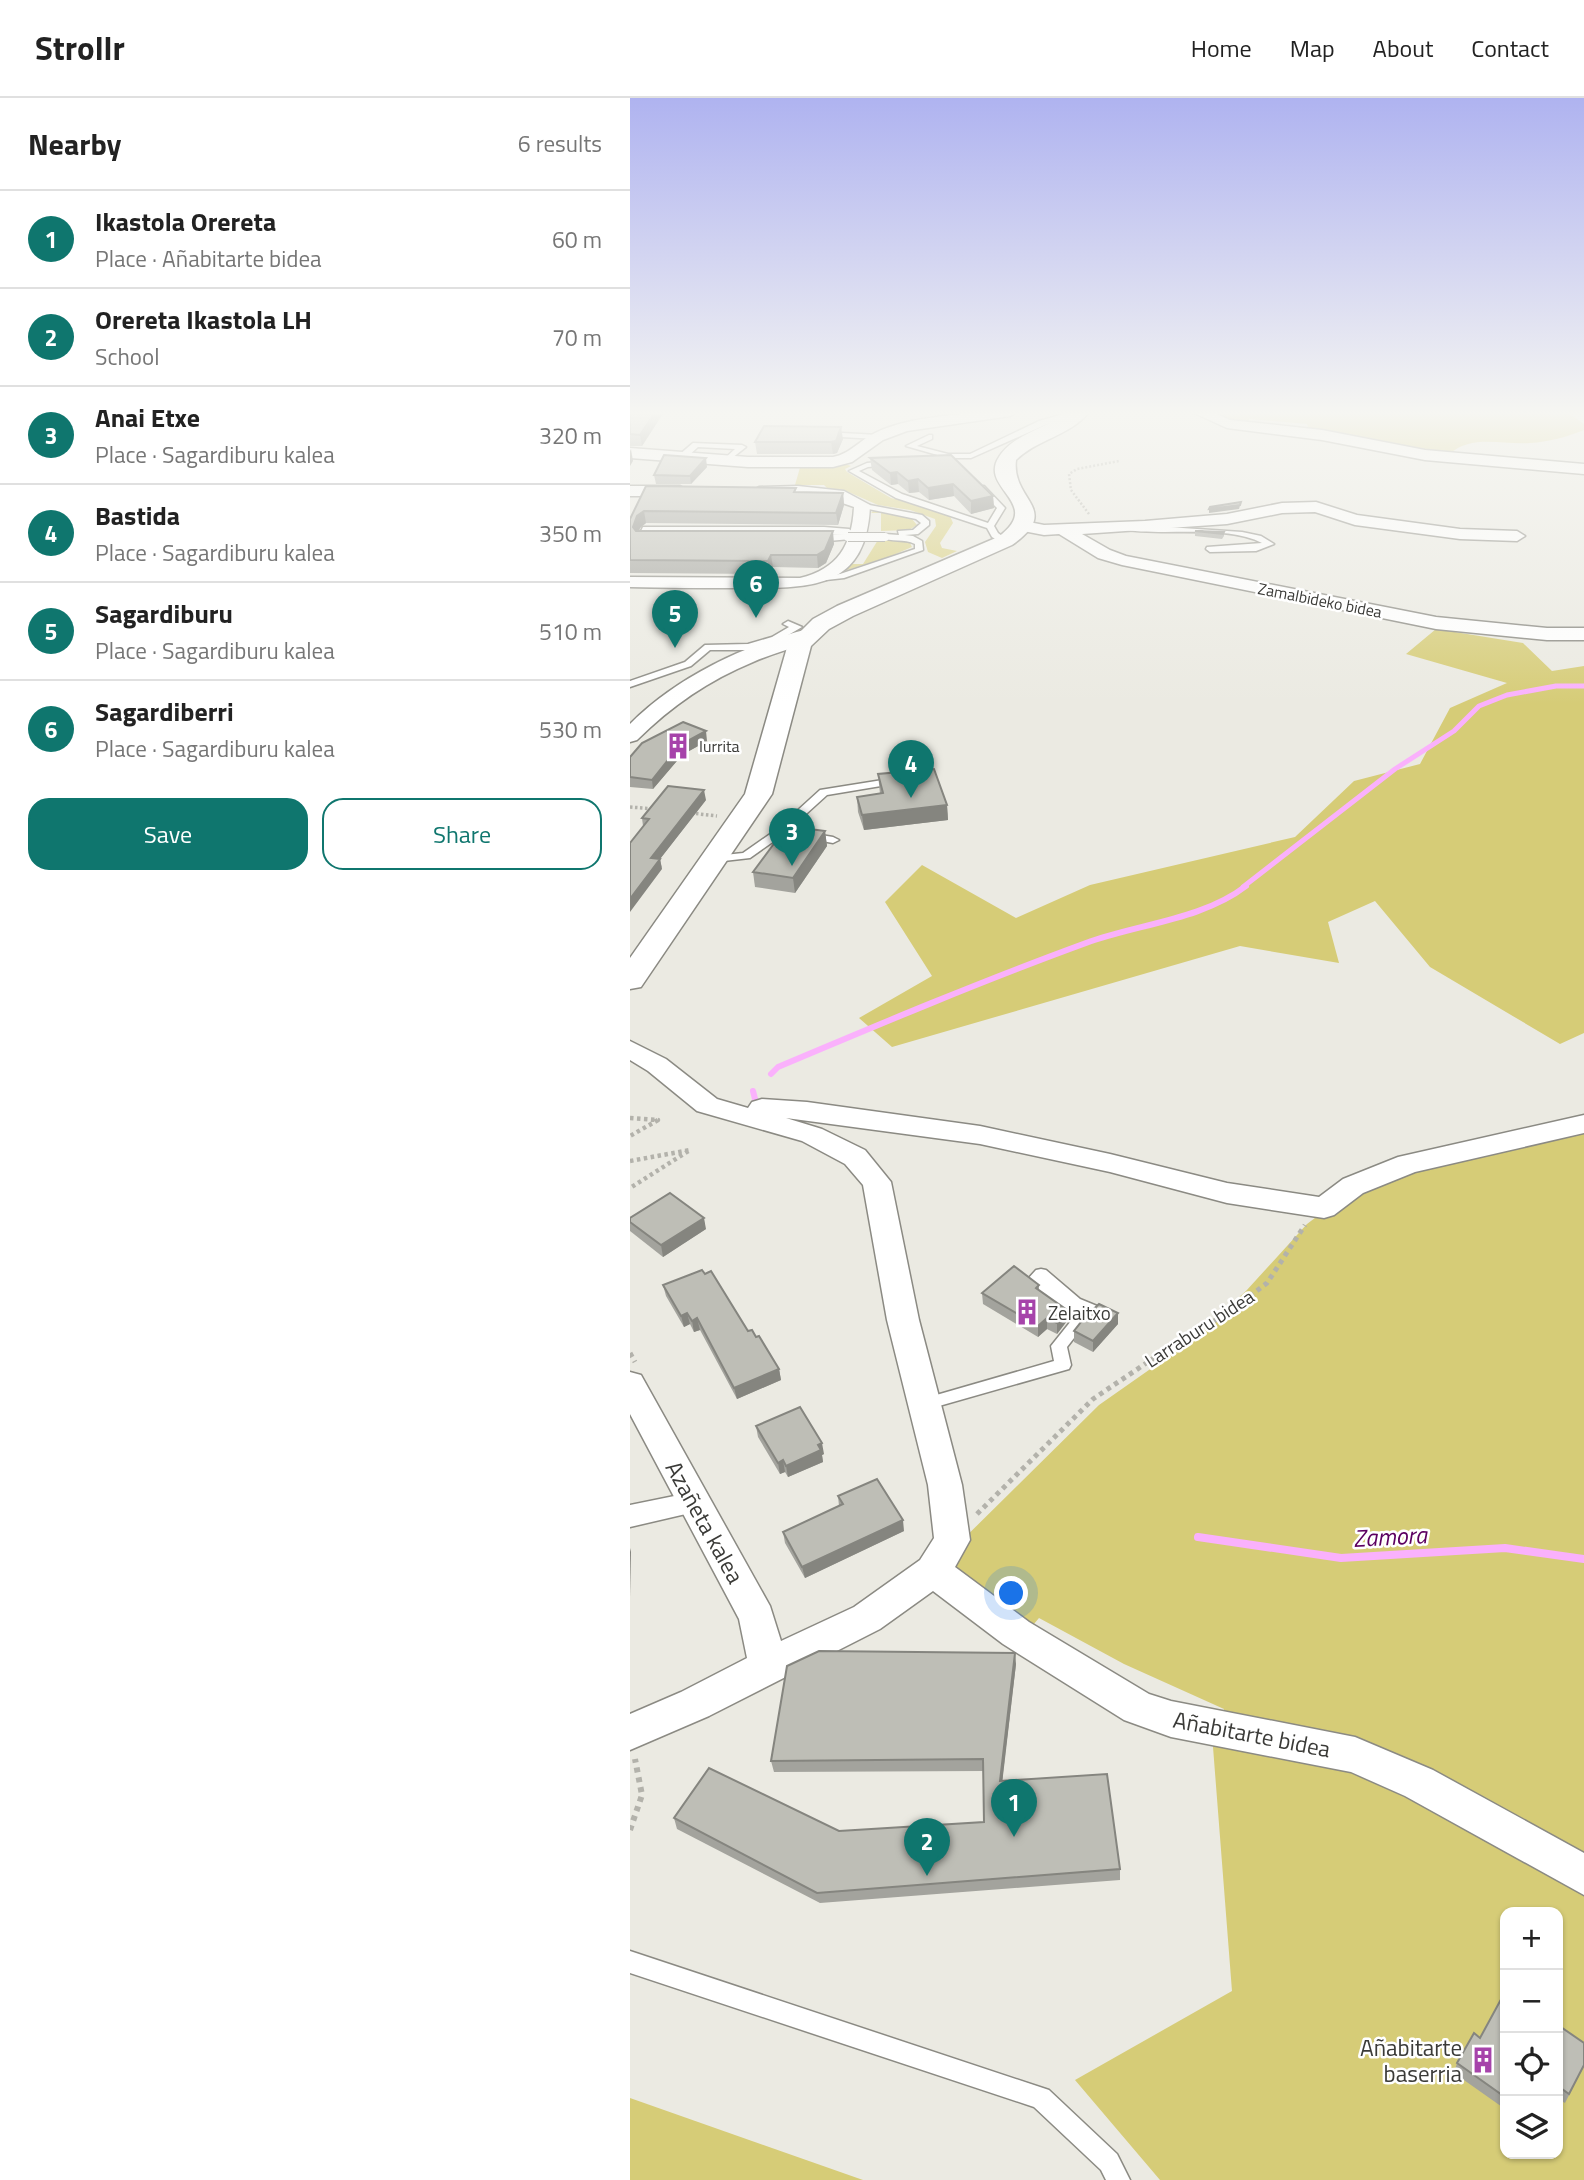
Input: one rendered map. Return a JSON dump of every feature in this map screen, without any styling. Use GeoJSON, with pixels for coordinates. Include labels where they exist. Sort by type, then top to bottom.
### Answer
{"type":"FeatureCollection","features":[{"type":"Feature","properties":{"kind":"street"},"geometry":{"type":"LineString","coordinates":[[630,582],[800,583],[820,579],[839,567],[853,551],[862,528],[862,509]]}},
{"type":"Feature","properties":{"kind":"street"},"geometry":{"type":"LineString","coordinates":[[752,655],[772,664],[845,611],[997,533],[1024,526],[1024,509]]}},
{"type":"Feature","properties":{"kind":"street","name":"Zamalbideko bidea"},"geometry":{"type":"LineString","coordinates":[[1024,526],[1044,530],[1121,527],[1227,519],[1276,509]]}},
{"type":"Feature","properties":{"kind":"street","name":"Zamalbideko bidea"},"geometry":{"type":"LineString","coordinates":[[1325,509],[1355,520],[1460,534],[1517,536]]}},
{"type":"Feature","properties":{"kind":"street","name":"Zamalbideko bidea"},"geometry":{"type":"LineString","coordinates":[[1064,530],[1104,554],[1122,560],[1228,583],[1436,623],[1535,633],[1584,634]]}},
{"type":"Feature","properties":{"kind":"street"},"geometry":{"type":"LineString","coordinates":[[630,736],[666,702],[722,670],[752,655],[795,647]]}},
{"type":"Feature","properties":{"kind":"street"},"geometry":{"type":"LineString","coordinates":[[630,980],[758,794],[795,647]]}},
{"type":"Feature","properties":{"kind":"street"},"geometry":{"type":"LineString","coordinates":[[630,1049],[657,1065],[707,1105],[812,1135],[855,1157],[877,1182],[903,1320],[944,1485],[942,1555],[867,1618],[767,1666],[631,1742]]}},
{"type":"Feature","properties":{"kind":"street"},"geometry":{"type":"LineString","coordinates":[[707,1105],[807,1111],[980,1135],[1110,1163],[1227,1194],[1324,1208],[1353,1186],[1408,1164],[1584,1124]]}},
{"type":"Feature","properties":{"kind":"street","name":"Azañeta kalea"},"geometry":{"type":"LineString","coordinates":[[633,1374],[694,1503],[757,1617],[767,1666]]}},
{"type":"Feature","properties":{"kind":"street"},"geometry":{"type":"LineString","coordinates":[[630,1516],[694,1503]]}},
{"type":"Feature","properties":{"kind":"street","name":"Añabitarte bidea"},"geometry":{"type":"LineString","coordinates":[[942,1555],[1016,1633],[1138,1708],[1171,1719],[1354,1755],[1419,1783],[1584,1875]]}},
{"type":"Feature","properties":{"kind":"lane"},"geometry":{"type":"LineString","coordinates":[[882,509],[919,517],[926,523],[915,531],[885,535]]}},
{"type":"Feature","properties":{"kind":"lane"},"geometry":{"type":"LineString","coordinates":[[934,509],[997,533],[1001,509]]}},
{"type":"Feature","properties":{"kind":"lane"},"geometry":{"type":"LineString","coordinates":[[1121,527],[1144,531],[1213,532],[1262,539],[1270,544],[1256,548],[1210,549]]}},
{"type":"Feature","properties":{"kind":"lane"},"geometry":{"type":"LineString","coordinates":[[820,579],[841,576],[919,550],[919,543],[910,538],[885,535],[832,535],[824,539],[641,538],[646,529],[824,530],[832,535]]}},
{"type":"Feature","properties":{"kind":"lane"},"geometry":{"type":"LineString","coordinates":[[631,684],[688,664],[708,647],[752,655]]}},
{"type":"Feature","properties":{"kind":"lane"},"geometry":{"type":"LineString","coordinates":[[715,859],[746,856],[780,832],[824,792],[902,781]]}},
{"type":"Feature","properties":{"kind":"lane"},"geometry":{"type":"LineString","coordinates":[[780,832],[833,841]]}},
{"type":"Feature","properties":{"kind":"lane"},"geometry":{"type":"LineString","coordinates":[[925,1404],[1063,1365],[1059,1346],[1080,1320],[1034,1281],[1041,1274],[1075,1303],[1091,1310]]}},
{"type":"Feature","properties":{"kind":"lane"},"geometry":{"type":"LineString","coordinates":[[630,1962],[1041,2098],[1109,2162],[1118,2180]]}},
{"type":"Feature","properties":{"kind":"path"},"geometry":{"type":"LineString","coordinates":[[1085,509],[1094,528]]}},
{"type":"Feature","properties":{"kind":"path"},"geometry":{"type":"LineString","coordinates":[[630,807],[665,810]]}},
{"type":"Feature","properties":{"kind":"path"},"geometry":{"type":"LineString","coordinates":[[684,813],[729,818]]}},
{"type":"Feature","properties":{"kind":"path"},"geometry":{"type":"LineString","coordinates":[[630,1118],[657,1120],[630,1136]]}},
{"type":"Feature","properties":{"kind":"path"},"geometry":{"type":"LineString","coordinates":[[630,1161],[690,1150],[630,1188]]}},
{"type":"Feature","properties":{"kind":"path","name":"Larraburu bidea"},"geometry":{"type":"LineString","coordinates":[[942,1555],[1093,1399],[1182,1339],[1228,1313],[1268,1283],[1306,1224],[1324,1208]]}},
{"type":"Feature","properties":{"kind":"path"},"geometry":{"type":"LineString","coordinates":[[630,1353],[633,1374]]}},
{"type":"Feature","properties":{"kind":"path"},"geometry":{"type":"LineString","coordinates":[[630,1830],[641,1808],[643,1782],[631,1742]]}},
{"type":"Feature","properties":{"kind":"shaded area"},"geometry":{"type":"Polygon","coordinates":[[[905,509],[932,509],[950,516],[953,523],[940,543],[942,548],[957,551],[942,558],[928,552],[925,542],[936,526],[935,519],[905,509]]]}},
{"type":"Feature","properties":{"kind":"shaded area"},"geometry":{"type":"Polygon","coordinates":[[[873,511],[912,519],[917,525],[909,530],[881,531],[881,513],[871,513],[873,511]]]}},
{"type":"Feature","properties":{"kind":"shaded area"},"geometry":{"type":"Polygon","coordinates":[[[878,540],[909,541],[912,547],[844,571],[852,564],[863,564],[878,540]]]}},
{"type":"Feature","properties":{"kind":"shaded area"},"geometry":{"type":"Polygon","coordinates":[[[1436,629],[1523,643],[1552,671],[1584,666],[1584,1033],[1560,1044],[1430,967],[1375,901],[1328,922],[1339,963],[1240,946],[892,1047],[859,1018],[932,976],[885,902],[922,865],[1016,918],[1090,885],[1295,837],[1354,781],[1420,764],[1450,708],[1507,683],[1406,654],[1436,629]]]}},
{"type":"Feature","properties":{"kind":"shaded area"},"geometry":{"type":"Polygon","coordinates":[[[1584,1117],[1584,2180],[1160,2180],[1075,2080],[1232,1991],[1213,1747],[1224,1709],[1124,1664],[1039,1618],[1022,1638],[935,1567],[1099,1405],[1186,1344],[1246,1291],[1307,1224],[1377,1171],[1584,1117]]]}},
{"type":"Feature","properties":{"kind":"shaded area"},"geometry":{"type":"Polygon","coordinates":[[[630,2098],[863,2180],[630,2180],[630,2098]]]}},
{"type":"Feature","properties":{"kind":"building"},"geometry":{"type":"Polygon","coordinates":[[[635,509],[837,509],[836,513],[644,511],[637,516],[633,527],[636,531],[833,531],[825,550],[817,555],[771,555],[768,561],[630,560],[630,519],[635,509]]]}},
{"type":"Feature","properties":{"kind":"building"},"geometry":{"type":"Polygon","coordinates":[[[683,722],[706,731],[680,745],[652,780],[630,777],[630,757],[642,743],[683,722]]]}},
{"type":"Feature","properties":{"kind":"building"},"geometry":{"type":"Polygon","coordinates":[[[934,769],[947,805],[862,815],[857,797],[883,793],[878,774],[934,769]]]}},
{"type":"Feature","properties":{"kind":"building"},"geometry":{"type":"Polygon","coordinates":[[[668,786],[704,790],[651,858],[660,859],[630,899],[630,843],[649,819],[642,818],[668,786]]]}},
{"type":"Feature","properties":{"kind":"building"},"geometry":{"type":"Polygon","coordinates":[[[787,826],[825,831],[793,878],[753,872],[787,826]]]}},
{"type":"Feature","properties":{"kind":"building"},"geometry":{"type":"Polygon","coordinates":[[[670,1193],[704,1218],[661,1245],[630,1222],[630,1218],[670,1193]]]}},
{"type":"Feature","properties":{"kind":"building","name":"Zelaitxo"},"geometry":{"type":"Polygon","coordinates":[[[1014,1266],[1039,1285],[1036,1288],[1067,1310],[1057,1323],[1047,1318],[1038,1326],[982,1293],[1014,1266]]]}},
{"type":"Feature","properties":{"kind":"building"},"geometry":{"type":"Polygon","coordinates":[[[702,1270],[705,1274],[711,1271],[748,1331],[752,1330],[756,1337],[759,1336],[779,1369],[734,1388],[697,1318],[692,1321],[687,1313],[681,1316],[663,1285],[702,1270]]]}},
{"type":"Feature","properties":{"kind":"building"},"geometry":{"type":"Polygon","coordinates":[[[1099,1304],[1118,1313],[1093,1341],[1074,1331],[1099,1304]]]}},
{"type":"Feature","properties":{"kind":"building"},"geometry":{"type":"Polygon","coordinates":[[[800,1407],[822,1443],[818,1445],[821,1450],[786,1466],[783,1460],[778,1463],[756,1426],[800,1407]]]}},
{"type":"Feature","properties":{"kind":"building"},"geometry":{"type":"Polygon","coordinates":[[[877,1479],[903,1520],[802,1567],[783,1532],[843,1504],[838,1496],[877,1479]]]}},
{"type":"Feature","properties":{"kind":"building"},"geometry":{"type":"Polygon","coordinates":[[[819,1651],[1015,1653],[1000,1781],[1107,1774],[1120,1869],[817,1893],[674,1818],[709,1768],[839,1831],[984,1822],[983,1759],[771,1761],[787,1666],[819,1651]]]}},
{"type":"Feature","properties":{"kind":"building","name":"Añabitarte baserria"},"geometry":{"type":"Polygon","coordinates":[[[1500,2001],[1500,2093],[1457,2063],[1474,2033],[1480,2038],[1500,2001]]]}},
{"type":"Feature","properties":{"kind":"building"},"geometry":{"type":"Polygon","coordinates":[[[1563,2028],[1584,2043],[1584,2065],[1569,2094],[1563,2090],[1563,2028]]]}},
{"type":"Feature","properties":{"kind":"waterway"},"geometry":{"type":"LineString","coordinates":[[1243,887],[1395,769],[1454,731],[1479,706],[1507,695],[1556,686],[1584,686]]}},
{"type":"Feature","properties":{"kind":"waterway"},"geometry":{"type":"LineString","coordinates":[[771,1074],[778,1067],[970,988],[1106,936],[1210,907],[1246,886]]}},
{"type":"Feature","properties":{"kind":"waterway"},"geometry":{"type":"LineString","coordinates":[[753,1091],[757,1107]]}},
{"type":"Feature","properties":{"kind":"waterway","name":"Zamora"},"geometry":{"type":"LineString","coordinates":[[1198,1537],[1341,1558],[1505,1548],[1584,1559]]}},
{"type":"Feature","properties":{"kind":"place","name":"Sagardiberri"},"geometry":{"type":"Point","coordinates":[756,618]}},
{"type":"Feature","properties":{"kind":"place","name":"Sagardiburu"},"geometry":{"type":"Point","coordinates":[675,648]}},
{"type":"Feature","properties":{"kind":"place","name":"Iurrita"},"geometry":{"type":"Point","coordinates":[678,746]}},
{"type":"Feature","properties":{"kind":"place","name":"Bastida"},"geometry":{"type":"Point","coordinates":[911,798]}},
{"type":"Feature","properties":{"kind":"place","name":"Anai Etxe"},"geometry":{"type":"Point","coordinates":[792,866]}},
{"type":"Feature","properties":{"kind":"place","name":"Zelaitxo"},"geometry":{"type":"Point","coordinates":[1027,1312]}},
{"type":"Feature","properties":{"kind":"place","name":"Ikastola Orereta"},"geometry":{"type":"Point","coordinates":[1014,1837]}},
{"type":"Feature","properties":{"kind":"place","name":"Orereta Ikastola LH"},"geometry":{"type":"Point","coordinates":[927,1876]}},
{"type":"Feature","properties":{"kind":"place","name":"Añabitarte baserria"},"geometry":{"type":"Point","coordinates":[1483,2060]}}]}
